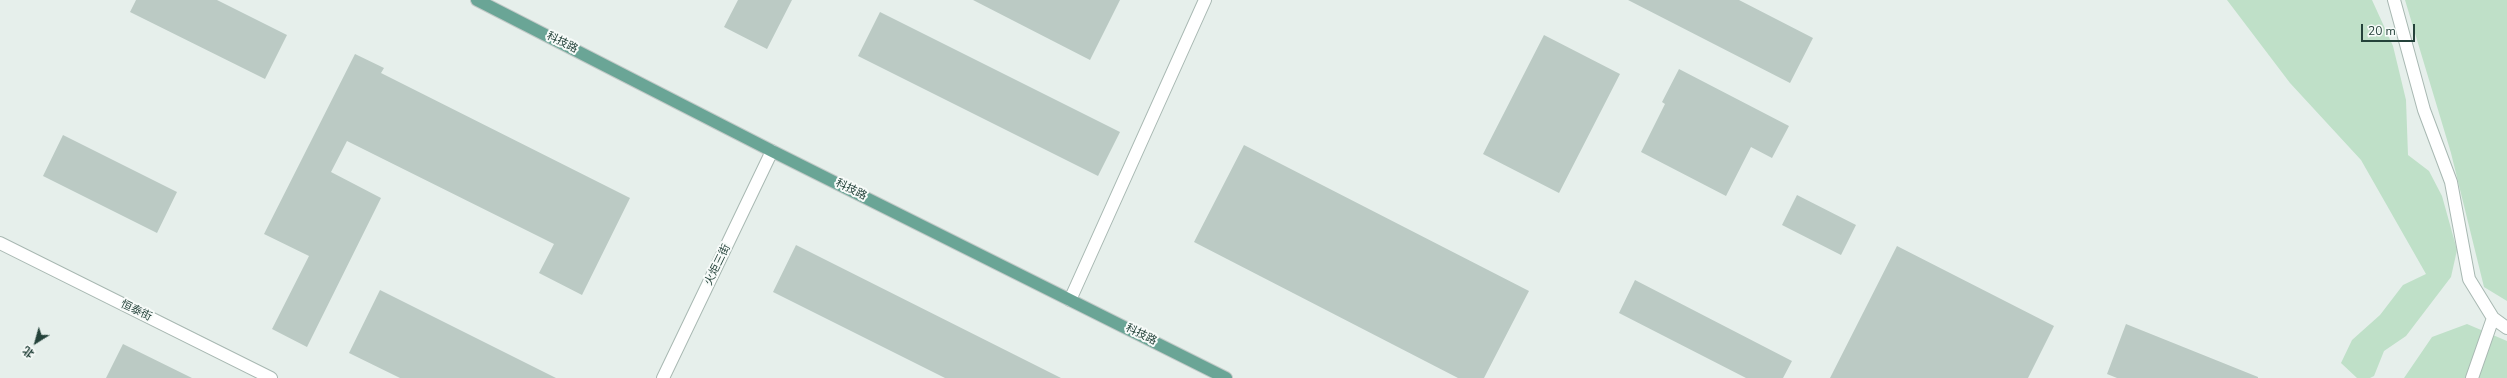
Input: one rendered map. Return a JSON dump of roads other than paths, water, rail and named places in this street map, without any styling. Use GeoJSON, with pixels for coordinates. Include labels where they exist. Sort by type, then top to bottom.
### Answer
{"type":"FeatureCollection","features":[{"type":"Feature","properties":{"kind":"main road","name":"科技路"},"geometry":{"type":"LineString","coordinates":[[477,0],[772,151],[1226,378]]}},
{"type":"Feature","properties":{"kind":"street"},"geometry":{"type":"LineString","coordinates":[[1070,300],[1205,0]]}},
{"type":"Feature","properties":{"kind":"street"},"geometry":{"type":"LineString","coordinates":[[2394,0],[2424,110],[2451,182],[2469,278],[2493,318],[2507,328]]}},
{"type":"Feature","properties":{"kind":"street","name":"火炬三街"},"geometry":{"type":"LineString","coordinates":[[663,378],[772,151]]}},
{"type":"Feature","properties":{"kind":"street","name":"恒泰街"},"geometry":{"type":"LineString","coordinates":[[0,243],[271,378]]}},
{"type":"Feature","properties":{"kind":"street"},"geometry":{"type":"LineString","coordinates":[[2472,378],[2493,318]]}}]}
